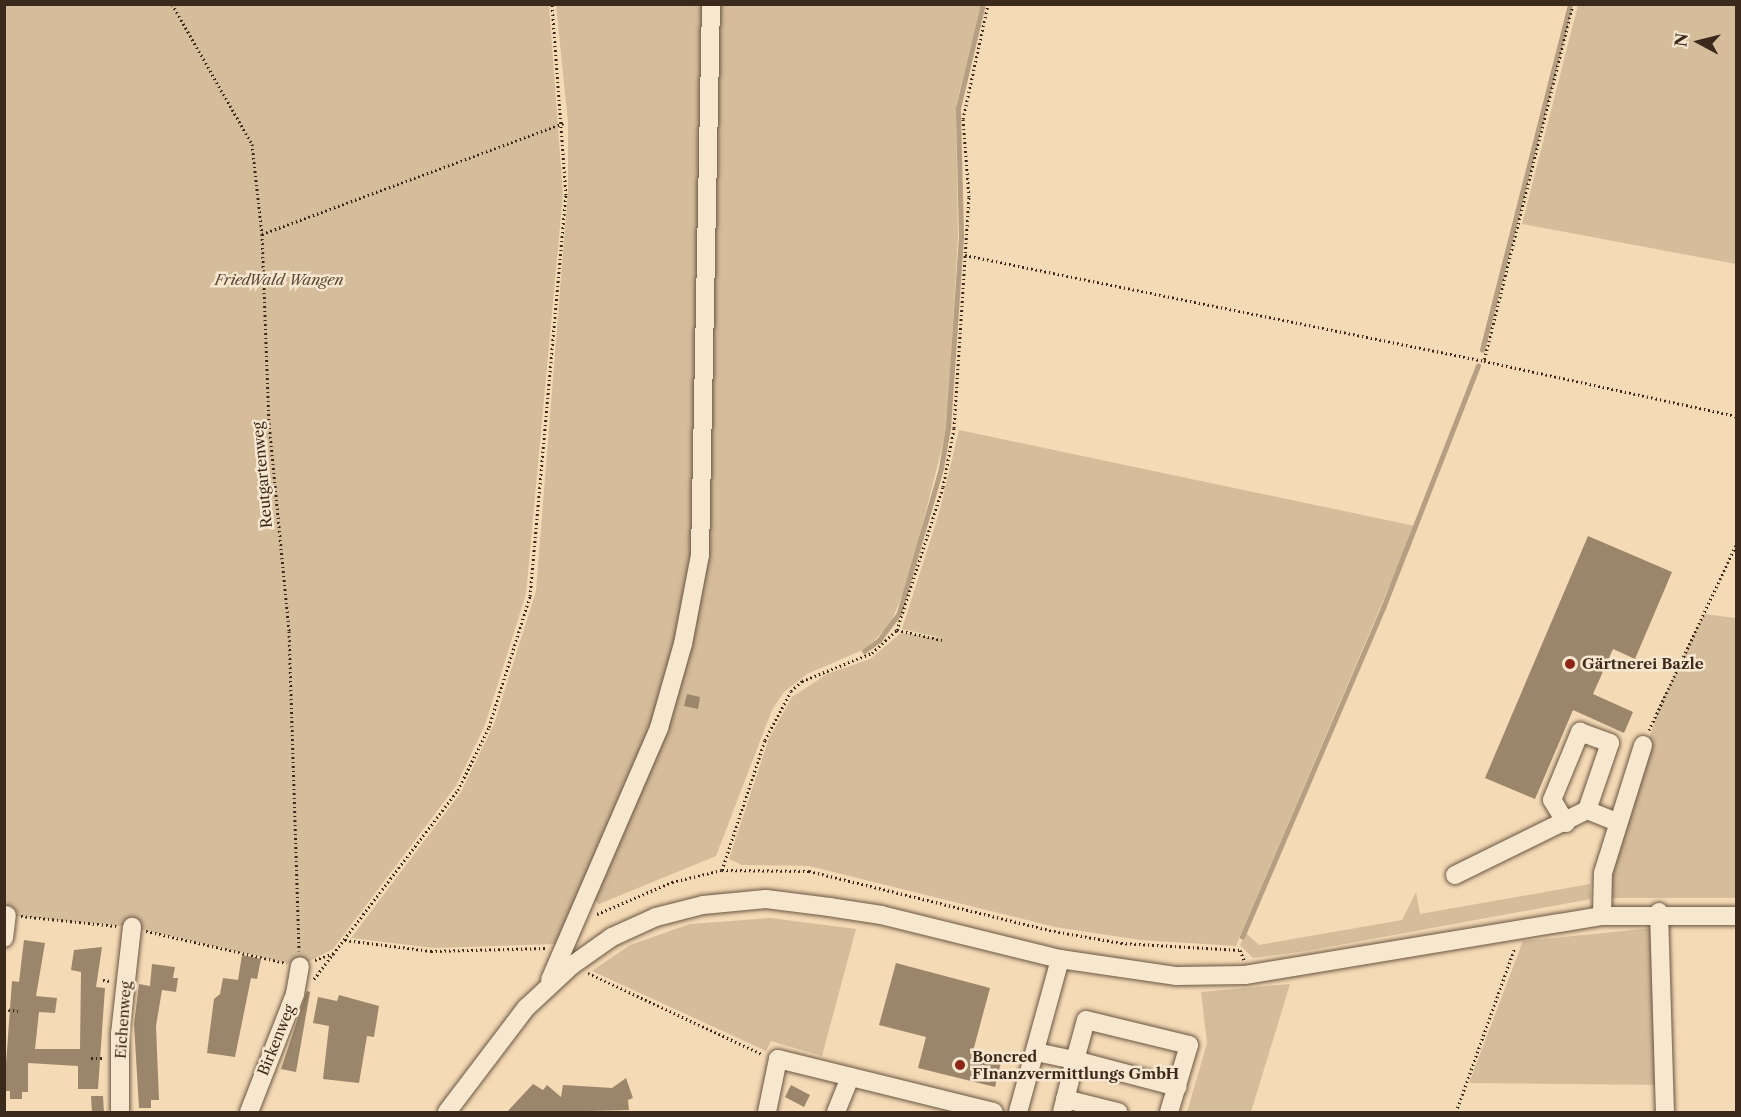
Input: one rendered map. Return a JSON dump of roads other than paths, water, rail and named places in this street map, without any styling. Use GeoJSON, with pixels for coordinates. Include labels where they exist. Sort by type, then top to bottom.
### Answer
{"type":"FeatureCollection","features":[{"type":"Feature","properties":{"kind":"street"},"geometry":{"type":"LineString","coordinates":[[547,986],[564,947],[570,925],[659,728],[683,644],[700,555],[711,4]]}},
{"type":"Feature","properties":{"kind":"street"},"geometry":{"type":"LineString","coordinates":[[1455,875],[1566,824],[1587,810],[1610,743],[1580,732],[1552,800],[1566,824]]}},
{"type":"Feature","properties":{"kind":"street"},"geometry":{"type":"LineString","coordinates":[[1602,916],[1603,873],[1617,822],[1643,745]]}},
{"type":"Feature","properties":{"kind":"street"},"geometry":{"type":"LineString","coordinates":[[1587,810],[1617,822]]}},
{"type":"Feature","properties":{"kind":"street"},"geometry":{"type":"LineString","coordinates":[[447,1113],[547,986],[571,966],[612,937],[656,917],[703,905],[766,899],[881,915],[1060,959],[1139,973],[1245,975],[1522,927],[1602,916],[1659,912],[1737,916]]}},
{"type":"Feature","properties":{"kind":"street"},"geometry":{"type":"LineString","coordinates":[[1659,912],[1665,1113]]}},
{"type":"Feature","properties":{"kind":"street"},"geometry":{"type":"LineString","coordinates":[[4,938],[7,915]]}},
{"type":"Feature","properties":{"kind":"street","name":"Eichenweg"},"geometry":{"type":"LineString","coordinates":[[120,1113],[120,1034],[132,927]]}},
{"type":"Feature","properties":{"kind":"street"},"geometry":{"type":"LineString","coordinates":[[1018,1113],[1060,959]]}},
{"type":"Feature","properties":{"kind":"street","name":"Birkenweg"},"geometry":{"type":"LineString","coordinates":[[249,1113],[295,994],[300,966]]}},
{"type":"Feature","properties":{"kind":"street"},"geometry":{"type":"LineString","coordinates":[[1118,1113],[1064,1106],[1086,1020],[1189,1045],[1169,1113]]}},
{"type":"Feature","properties":{"kind":"street"},"geometry":{"type":"LineString","coordinates":[[1036,1052],[1177,1087]]}},
{"type":"Feature","properties":{"kind":"street"},"geometry":{"type":"LineString","coordinates":[[767,1113],[778,1059],[994,1113]]}},
{"type":"Feature","properties":{"kind":"street"},"geometry":{"type":"LineString","coordinates":[[836,1113],[850,1077]]}},
{"type":"Feature","properties":{"kind":"waterway"},"geometry":{"type":"LineString","coordinates":[[864,651],[879,640],[899,613],[941,468],[948,428],[961,235],[958,108],[983,4]]}},
{"type":"Feature","properties":{"kind":"waterway"},"geometry":{"type":"LineString","coordinates":[[1482,350],[1570,4]]}},
{"type":"Feature","properties":{"kind":"waterway"},"geometry":{"type":"LineString","coordinates":[[1242,937],[1383,608],[1478,366]]}},
{"type":"Feature","properties":{"kind":"place","name":"Gärtnerei Bazle"},"geometry":{"type":"Point","coordinates":[1570,664]}},
{"type":"Feature","properties":{"kind":"place","name":"Boncred FInanzvermittlungs GmbH"},"geometry":{"type":"Point","coordinates":[960,1065]}},
{"type":"Feature","properties":{"kind":"park label","name":"FriedWald Wangen"},"geometry":{"type":"Point","coordinates":[279,280]}}]}
